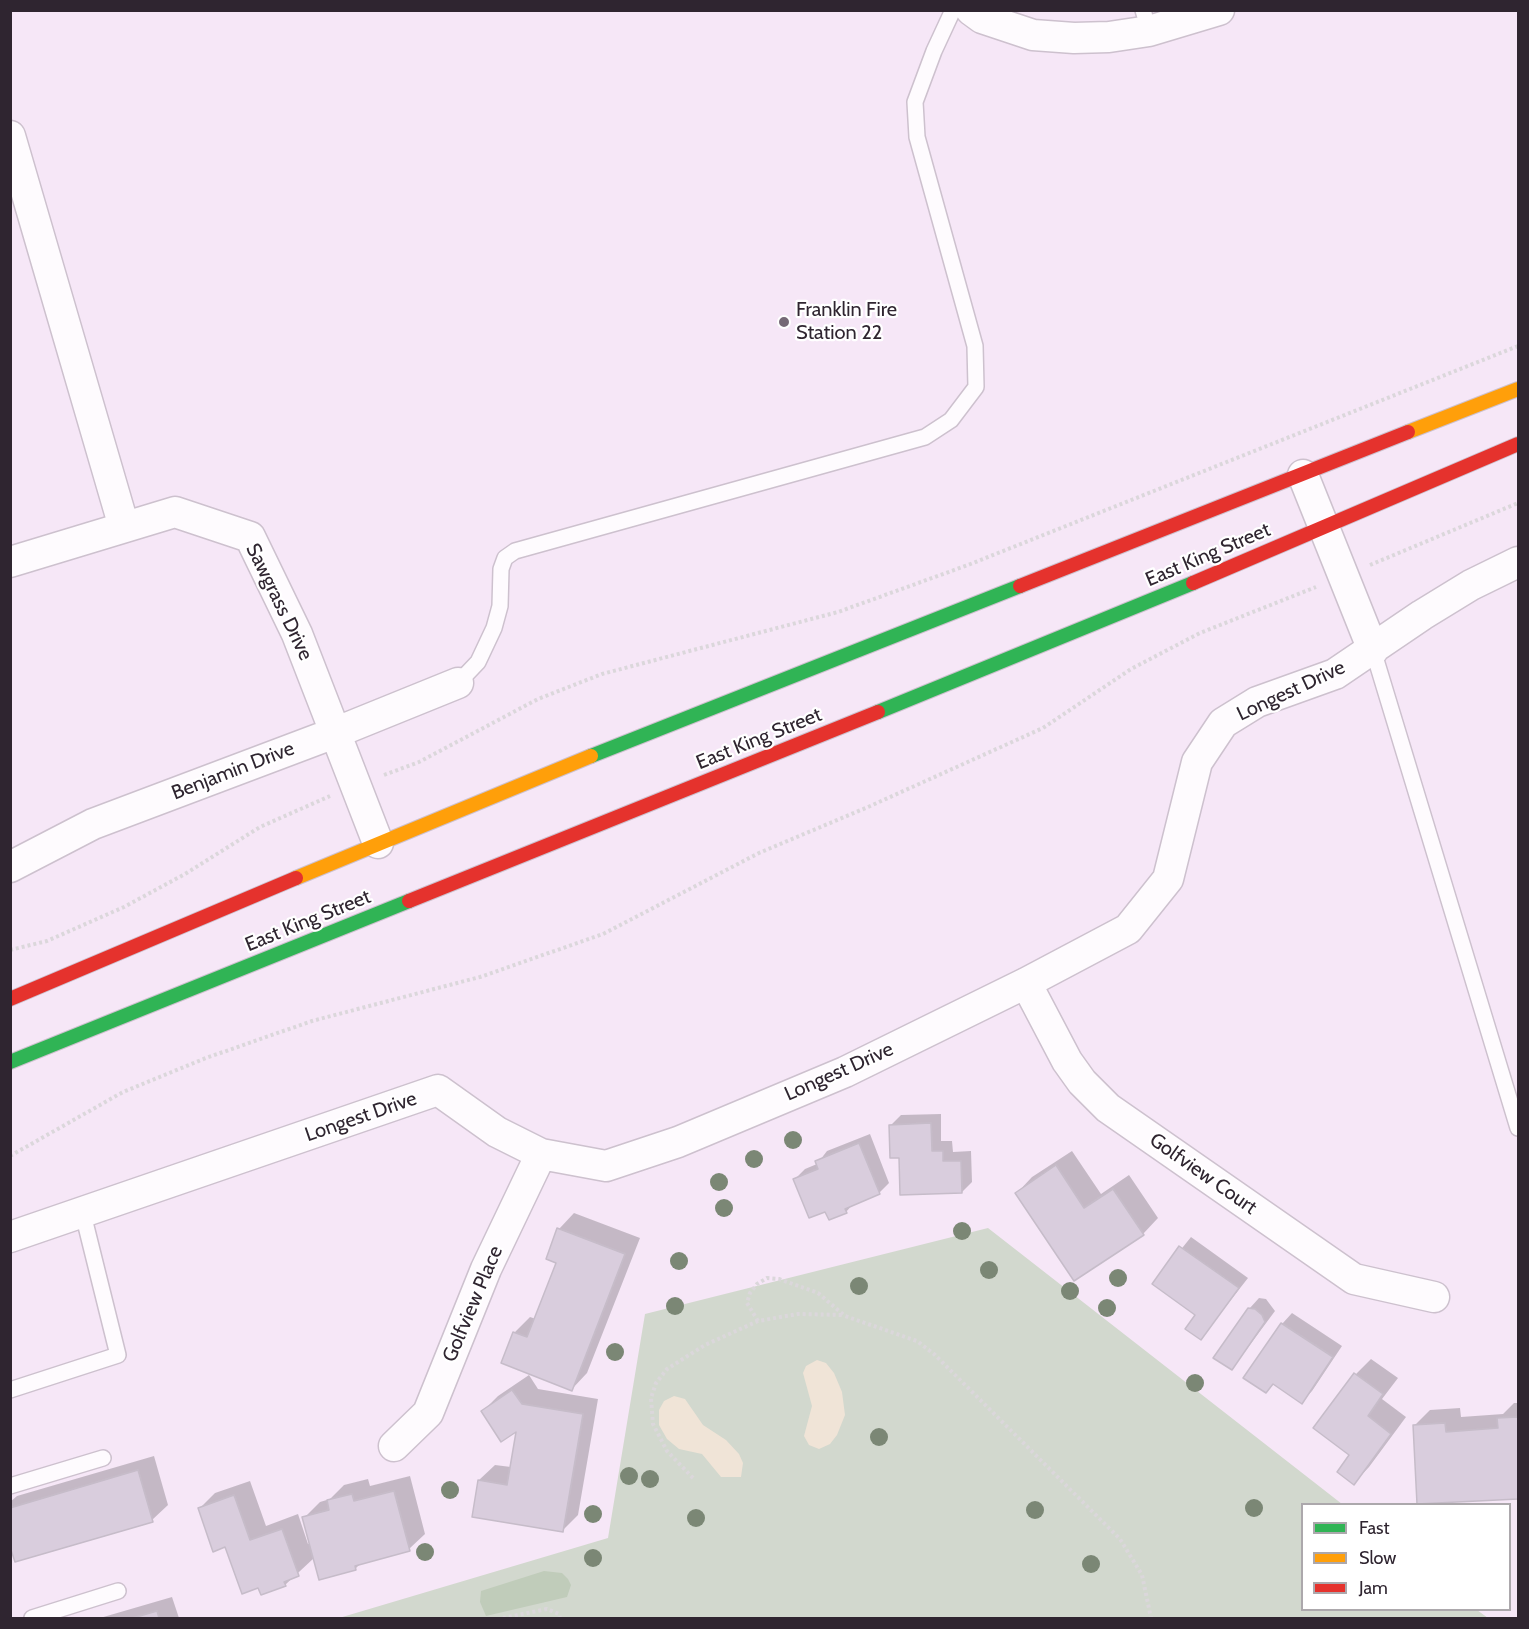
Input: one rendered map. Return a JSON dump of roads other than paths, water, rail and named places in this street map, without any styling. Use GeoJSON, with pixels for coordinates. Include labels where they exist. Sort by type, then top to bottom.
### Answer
{"type":"FeatureCollection","features":[{"type":"Feature","properties":{"kind":"main road","name":"East King Street"},"geometry":{"type":"LineString","coordinates":[[10,999],[378,843],[1518,389]]}},
{"type":"Feature","properties":{"kind":"main road","name":"East King Street"},"geometry":{"type":"LineString","coordinates":[[10,1062],[1036,649],[1518,444]]}},
{"type":"Feature","properties":{"kind":"street"},"geometry":{"type":"LineString","coordinates":[[971,10],[982,18],[1033,35],[1109,37],[1146,21],[1219,10]]}},
{"type":"Feature","properties":{"kind":"street"},"geometry":{"type":"LineString","coordinates":[[10,136],[124,527]]}},
{"type":"Feature","properties":{"kind":"street"},"geometry":{"type":"LineString","coordinates":[[1303,475],[1373,650]]}},
{"type":"Feature","properties":{"kind":"street","name":"Sawgrass Drive"},"geometry":{"type":"LineString","coordinates":[[10,562],[175,512],[249,537],[297,634],[337,732]]}},
{"type":"Feature","properties":{"kind":"street","name":"Longest Drive"},"geometry":{"type":"LineString","coordinates":[[10,1237],[83,1214],[438,1090],[497,1132],[541,1155],[606,1166],[678,1142],[845,1072],[1026,983],[1128,929],[1140,917],[1168,879],[1197,762],[1223,723],[1257,702],[1335,674],[1471,585],[1518,562]]}},
{"type":"Feature","properties":{"kind":"street","name":"Benjamin Drive"},"geometry":{"type":"LineString","coordinates":[[10,867],[93,824],[337,732],[458,683]]}},
{"type":"Feature","properties":{"kind":"street"},"geometry":{"type":"LineString","coordinates":[[337,732],[355,787],[378,843]]}},
{"type":"Feature","properties":{"kind":"street","name":"Golfview Court"},"geometry":{"type":"LineString","coordinates":[[1026,983],[1067,1061],[1082,1082],[1108,1108],[1354,1279],[1434,1297]]}},
{"type":"Feature","properties":{"kind":"street","name":"Golfview Place"},"geometry":{"type":"LineString","coordinates":[[394,1446],[428,1413],[486,1269],[541,1155]]}},
{"type":"Feature","properties":{"kind":"lane"},"geometry":{"type":"LineString","coordinates":[[458,683],[478,662],[494,628],[500,606],[501,569],[505,558],[515,551],[925,437],[951,420],[976,387],[975,346],[917,137],[915,102],[934,51],[954,10]]}},
{"type":"Feature","properties":{"kind":"lane"},"geometry":{"type":"LineString","coordinates":[[1373,650],[1518,1128]]}},
{"type":"Feature","properties":{"kind":"lane"},"geometry":{"type":"LineString","coordinates":[[10,1390],[118,1355],[83,1214]]}},
{"type":"Feature","properties":{"kind":"lane"},"geometry":{"type":"LineString","coordinates":[[10,1486],[103,1458]]}},
{"type":"Feature","properties":{"kind":"lane"},"geometry":{"type":"LineString","coordinates":[[32,1618],[118,1591]]}},
{"type":"Feature","properties":{"kind":"place","name":"Franklin Fire Station 22"},"geometry":{"type":"Point","coordinates":[784,322]}}]}
